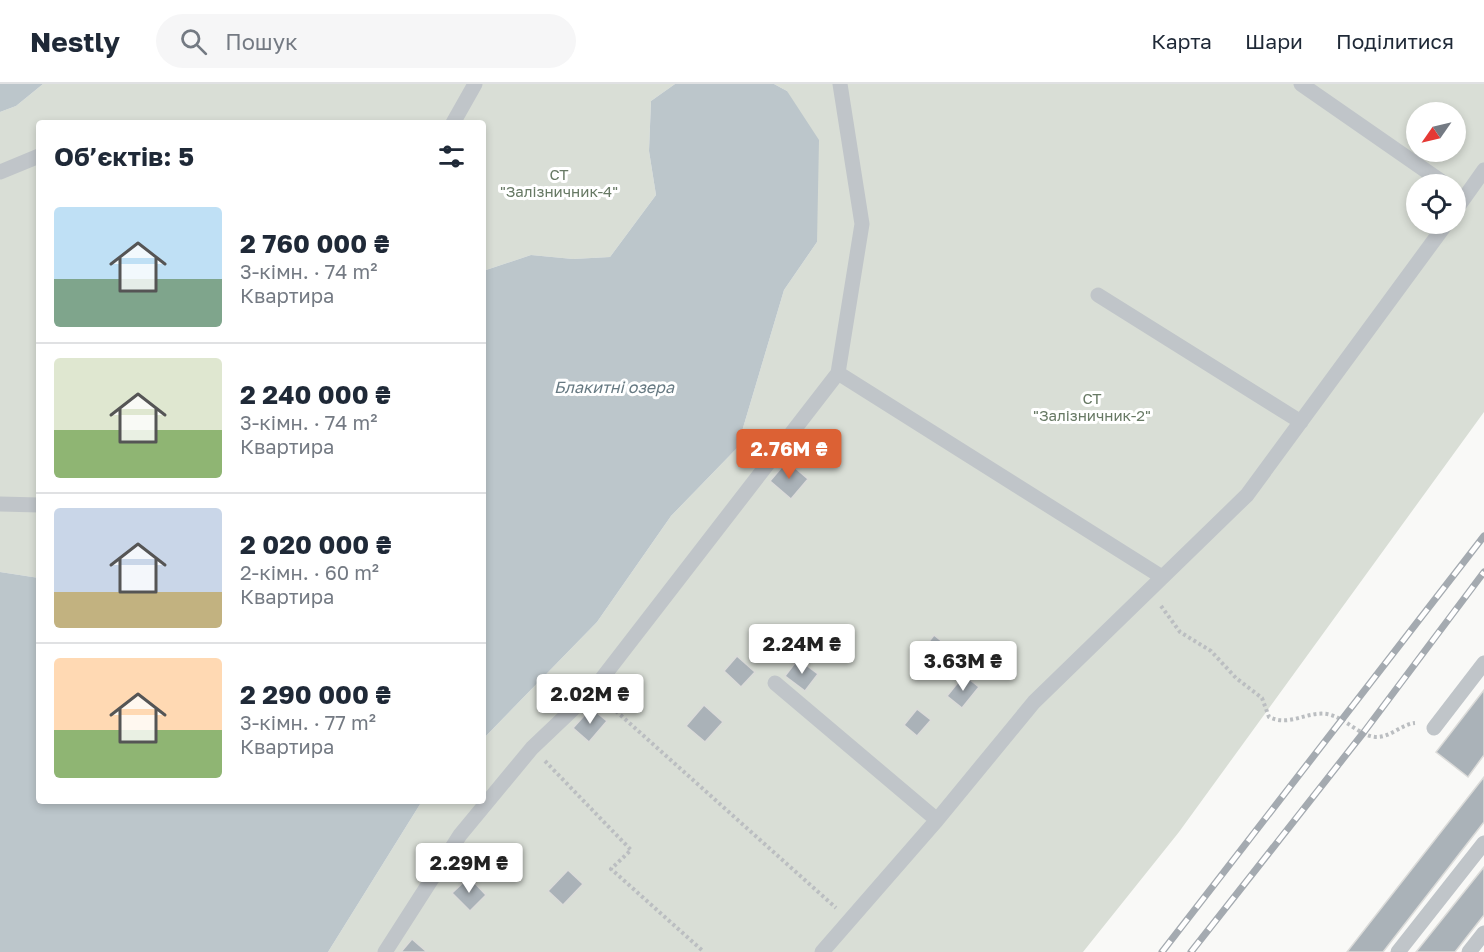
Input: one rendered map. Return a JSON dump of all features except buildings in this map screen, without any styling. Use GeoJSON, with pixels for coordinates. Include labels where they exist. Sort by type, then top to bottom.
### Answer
{"type":"FeatureCollection","features":[{"type":"Feature","properties":{"kind":"lane"},"geometry":{"type":"LineString","coordinates":[[455,120],[475,84]]}},
{"type":"Feature","properties":{"kind":"lane"},"geometry":{"type":"LineString","coordinates":[[385,952],[460,836],[532,748],[593,690],[838,373],[862,224],[840,84]]}},
{"type":"Feature","properties":{"kind":"lane"},"geometry":{"type":"LineString","coordinates":[[1301,84],[1431,174]]}},
{"type":"Feature","properties":{"kind":"lane"},"geometry":{"type":"LineString","coordinates":[[0,172],[36,157]]}},
{"type":"Feature","properties":{"kind":"lane"},"geometry":{"type":"LineString","coordinates":[[1466,189],[1484,170]]}},
{"type":"Feature","properties":{"kind":"lane"},"geometry":{"type":"LineString","coordinates":[[822,952],[1034,702],[1247,495],[1439,234]]}},
{"type":"Feature","properties":{"kind":"lane"},"geometry":{"type":"LineString","coordinates":[[1098,295],[1301,422]]}},
{"type":"Feature","properties":{"kind":"lane"},"geometry":{"type":"LineString","coordinates":[[838,373],[1162,577]]}},
{"type":"Feature","properties":{"kind":"lane"},"geometry":{"type":"LineString","coordinates":[[0,504],[36,505]]}},
{"type":"Feature","properties":{"kind":"lane"},"geometry":{"type":"LineString","coordinates":[[1434,728],[1484,663]]}},
{"type":"Feature","properties":{"kind":"lane"},"geometry":{"type":"LineString","coordinates":[[775,683],[937,819]]}},
{"type":"Feature","properties":{"kind":"lane"},"geometry":{"type":"LineString","coordinates":[[1398,952],[1484,843]]}},
{"type":"Feature","properties":{"kind":"lane"},"geometry":{"type":"LineString","coordinates":[[1469,952],[1484,933]]}},
{"type":"Feature","properties":{"kind":"path"},"geometry":{"type":"LineString","coordinates":[[1150,591],[1180,632],[1211,651],[1236,678],[1262,698],[1269,717],[1279,722],[1325,714],[1336,716],[1374,738],[1386,736],[1413,723],[1434,728]]}},
{"type":"Feature","properties":{"kind":"path"},"geometry":{"type":"LineString","coordinates":[[593,690],[850,921]]}},
{"type":"Feature","properties":{"kind":"path"},"geometry":{"type":"LineString","coordinates":[[532,748],[631,850],[611,869],[704,952]]}},
{"type":"Feature","properties":{"kind":"green space","name":"СТ \"Залізничник-4\""},"geometry":{"type":"Polygon","coordinates":[[[43,84],[675,84],[651,101],[649,151],[656,195],[610,257],[573,259],[531,255],[486,270],[486,120],[36,120],[36,578],[0,572],[0,112],[16,106],[43,84]]]}},
{"type":"Feature","properties":{"kind":"green space","name":"СТ \"Залізничник-2\""},"geometry":{"type":"Polygon","coordinates":[[[774,84],[1484,84],[1484,412],[1179,832],[1083,952],[328,952],[420,804],[486,804],[486,736],[597,622],[671,516],[737,448],[784,290],[817,242],[787,91],[774,84]]]}},
{"type":"Feature","properties":{"kind":"water"},"geometry":{"type":"Polygon","coordinates":[[[0,84],[43,84],[16,106],[0,112],[0,84]]]}},
{"type":"Feature","properties":{"kind":"water","name":"Блакитні озера"},"geometry":{"type":"Polygon","coordinates":[[[675,84],[774,84],[787,91],[819,140],[817,242],[784,290],[737,448],[671,516],[597,622],[486,736],[486,270],[531,255],[573,259],[610,257],[656,195],[649,151],[651,101],[675,84]]]}},
{"type":"Feature","properties":{"kind":"water"},"geometry":{"type":"Polygon","coordinates":[[[0,572],[36,578],[36,804],[420,804],[328,952],[0,952],[0,572]]]}},
{"type":"Feature","properties":{"kind":"railway"},"geometry":{"type":"LineString","coordinates":[[1162,952],[1484,536]]}},
{"type":"Feature","properties":{"kind":"railway"},"geometry":{"type":"LineString","coordinates":[[1191,952],[1364,732],[1484,572]]}}]}
